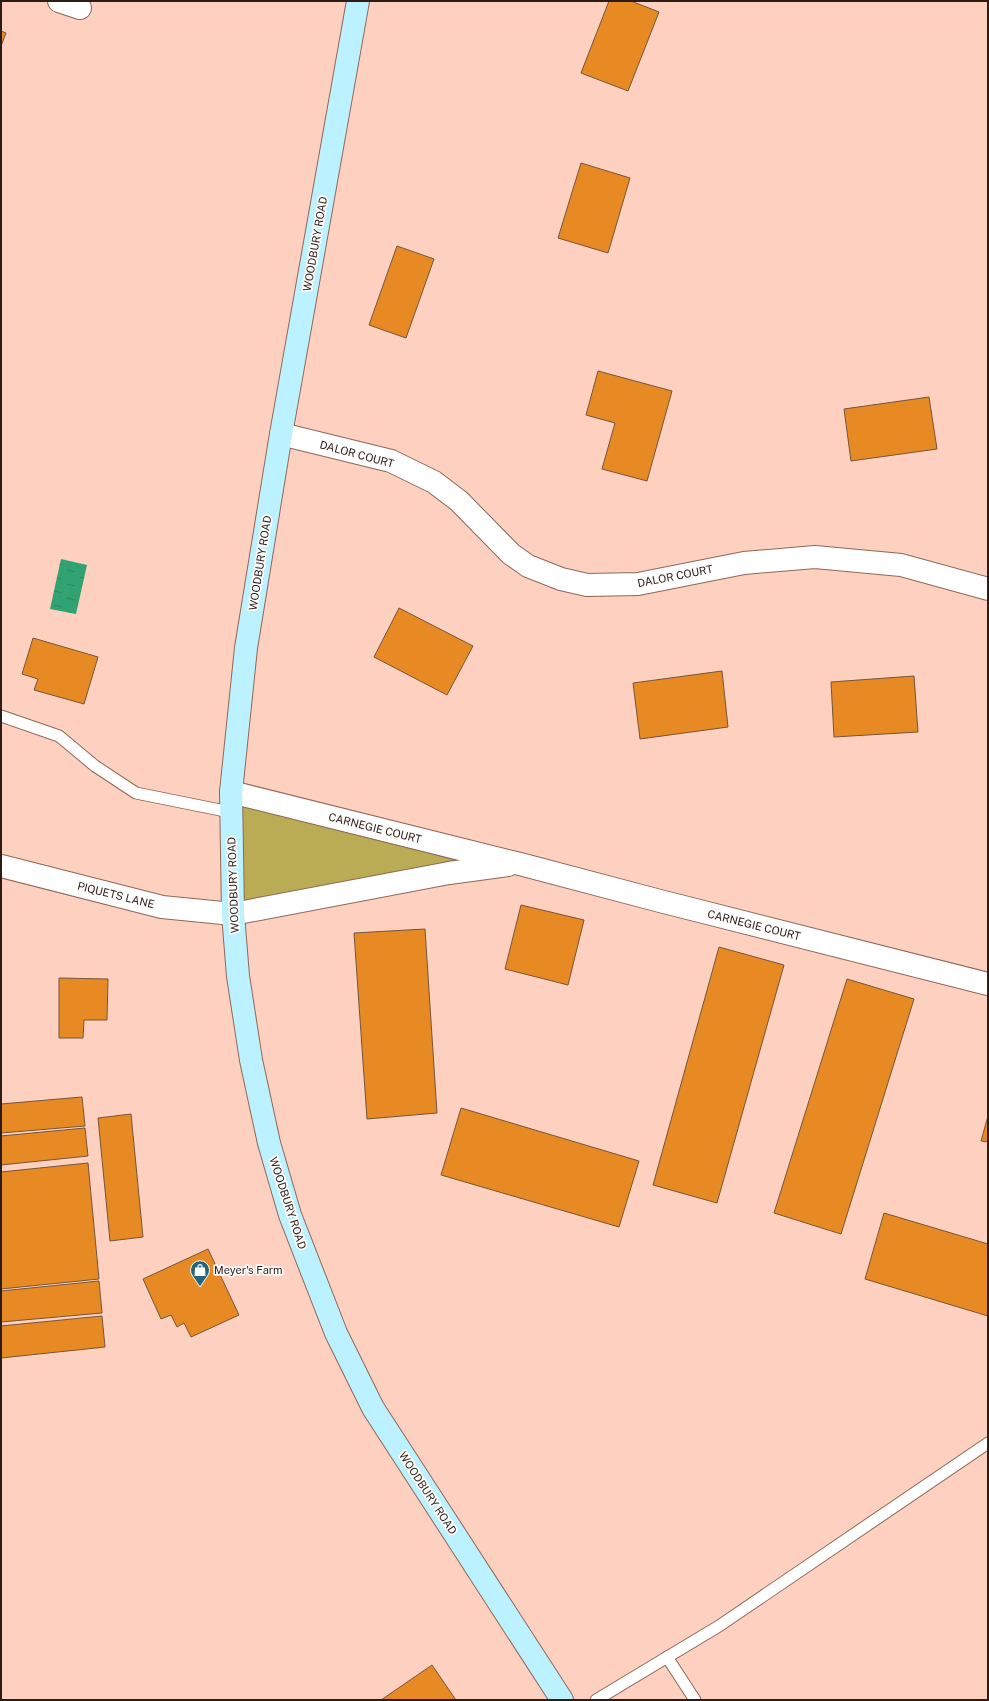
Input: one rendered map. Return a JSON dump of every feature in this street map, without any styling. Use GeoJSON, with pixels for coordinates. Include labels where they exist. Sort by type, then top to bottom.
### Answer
{"type":"FeatureCollection","features":[{"type":"Feature","properties":{"kind":"main road","name":"WOODBURY ROAD"},"geometry":{"type":"LineString","coordinates":[[358,1],[281,434],[246,648],[230,802],[233,914],[238,976],[251,1060],[269,1143],[290,1215],[333,1326],[373,1408],[562,1700]]}},
{"type":"Feature","properties":{"kind":"street"},"geometry":{"type":"LineString","coordinates":[[59,1],[80,8]]}},
{"type":"Feature","properties":{"kind":"street","name":"DALOR COURT"},"geometry":{"type":"LineString","coordinates":[[281,434],[391,461],[434,482],[453,497],[511,554],[528,566],[561,579],[587,585],[638,584],[744,563],[815,557],[901,565],[988,589]]}},
{"type":"Feature","properties":{"kind":"street","name":"CARNEGIE COURT"},"geometry":{"type":"LineString","coordinates":[[230,802],[520,864],[660,902],[988,984]]}},
{"type":"Feature","properties":{"kind":"street","name":"CARNEGIE COURT"},"geometry":{"type":"LineString","coordinates":[[233,914],[449,873],[520,864]]}},
{"type":"Feature","properties":{"kind":"street","name":"PIQUETS LANE"},"geometry":{"type":"LineString","coordinates":[[1,866],[162,907],[233,914]]}},
{"type":"Feature","properties":{"kind":"lane"},"geometry":{"type":"LineString","coordinates":[[1,716],[59,736],[95,766],[136,793],[230,802]]}},
{"type":"Feature","properties":{"kind":"lane"},"geometry":{"type":"LineString","coordinates":[[596,1700],[718,1626],[988,1444]]}},
{"type":"Feature","properties":{"kind":"lane"},"geometry":{"type":"LineString","coordinates":[[667,1657],[695,1700]]}},
{"type":"Feature","properties":{"kind":"shaded area"},"geometry":{"type":"Polygon","coordinates":[[[234,795],[506,862],[236,911],[234,795]]]}},
{"type":"Feature","properties":{"kind":"water"},"geometry":{"type":"Polygon","coordinates":[[[61,559],[87,565],[76,614],[50,609],[61,559]]]}},
{"type":"Feature","properties":{"kind":"building"},"geometry":{"type":"Polygon","coordinates":[[[609,1],[631,1],[659,12],[628,91],[581,73],[609,1]]]}},
{"type":"Feature","properties":{"kind":"building"},"geometry":{"type":"Polygon","coordinates":[[[1,31],[6,33],[1,46],[1,31]]]}},
{"type":"Feature","properties":{"kind":"building"},"geometry":{"type":"Polygon","coordinates":[[[581,163],[630,178],[608,253],[558,238],[581,163]]]}},
{"type":"Feature","properties":{"kind":"building"},"geometry":{"type":"Polygon","coordinates":[[[397,246],[434,259],[406,338],[369,325],[397,246]]]}},
{"type":"Feature","properties":{"kind":"building"},"geometry":{"type":"Polygon","coordinates":[[[598,371],[672,391],[647,481],[602,469],[615,423],[586,415],[598,371]]]}},
{"type":"Feature","properties":{"kind":"building"},"geometry":{"type":"Polygon","coordinates":[[[929,397],[937,449],[851,461],[844,409],[929,397]]]}},
{"type":"Feature","properties":{"kind":"building"},"geometry":{"type":"Polygon","coordinates":[[[399,608],[473,646],[447,695],[374,657],[399,608]]]}},
{"type":"Feature","properties":{"kind":"building"},"geometry":{"type":"Polygon","coordinates":[[[33,638],[98,657],[84,704],[34,690],[38,679],[22,674],[33,638]]]}},
{"type":"Feature","properties":{"kind":"building"},"geometry":{"type":"Polygon","coordinates":[[[722,671],[728,727],[640,739],[633,683],[722,671]]]}},
{"type":"Feature","properties":{"kind":"building"},"geometry":{"type":"Polygon","coordinates":[[[914,676],[918,732],[834,737],[831,682],[914,676]]]}},
{"type":"Feature","properties":{"kind":"building"},"geometry":{"type":"Polygon","coordinates":[[[521,905],[584,920],[568,985],[505,969],[521,905]]]}},
{"type":"Feature","properties":{"kind":"building"},"geometry":{"type":"Polygon","coordinates":[[[425,929],[437,1113],[367,1119],[354,933],[425,929]]]}},
{"type":"Feature","properties":{"kind":"building"},"geometry":{"type":"Polygon","coordinates":[[[719,947],[784,965],[717,1203],[653,1185],[719,947]]]}},
{"type":"Feature","properties":{"kind":"building"},"geometry":{"type":"Polygon","coordinates":[[[59,978],[108,979],[107,1020],[84,1020],[83,1038],[59,1038],[59,978]]]}},
{"type":"Feature","properties":{"kind":"building"},"geometry":{"type":"Polygon","coordinates":[[[847,979],[914,999],[841,1234],[774,1213],[847,979]]]}},
{"type":"Feature","properties":{"kind":"building"},"geometry":{"type":"Polygon","coordinates":[[[82,1097],[85,1126],[1,1133],[1,1104],[82,1097]]]}},
{"type":"Feature","properties":{"kind":"building"},"geometry":{"type":"Polygon","coordinates":[[[461,1108],[639,1161],[619,1227],[441,1175],[461,1108]]]}},
{"type":"Feature","properties":{"kind":"building"},"geometry":{"type":"Polygon","coordinates":[[[131,1114],[143,1237],[110,1241],[98,1118],[131,1114]]]}},
{"type":"Feature","properties":{"kind":"building"},"geometry":{"type":"Polygon","coordinates":[[[988,1116],[988,1142],[981,1141],[988,1116]]]}},
{"type":"Feature","properties":{"kind":"building"},"geometry":{"type":"Polygon","coordinates":[[[85,1128],[88,1156],[1,1165],[1,1136],[85,1128]]]}},
{"type":"Feature","properties":{"kind":"building"},"geometry":{"type":"Polygon","coordinates":[[[88,1163],[99,1279],[1,1289],[1,1172],[88,1163]]]}},
{"type":"Feature","properties":{"kind":"building"},"geometry":{"type":"Polygon","coordinates":[[[884,1213],[988,1244],[988,1316],[865,1279],[884,1213]]]}},
{"type":"Feature","properties":{"kind":"building"},"geometry":{"type":"Polygon","coordinates":[[[208,1249],[239,1315],[191,1337],[184,1323],[177,1327],[171,1315],[161,1319],[143,1279],[208,1249]]]}},
{"type":"Feature","properties":{"kind":"building"},"geometry":{"type":"Polygon","coordinates":[[[99,1281],[102,1313],[1,1322],[1,1291],[99,1281]]]}},
{"type":"Feature","properties":{"kind":"building"},"geometry":{"type":"Polygon","coordinates":[[[102,1316],[105,1347],[1,1358],[1,1326],[102,1316]]]}},
{"type":"Feature","properties":{"kind":"building"},"geometry":{"type":"Polygon","coordinates":[[[432,1665],[456,1700],[381,1700],[432,1665]]]}},
{"type":"Feature","properties":{"kind":"place","name":"Meyer's Farm"},"geometry":{"type":"Point","coordinates":[200,1287]}}]}
